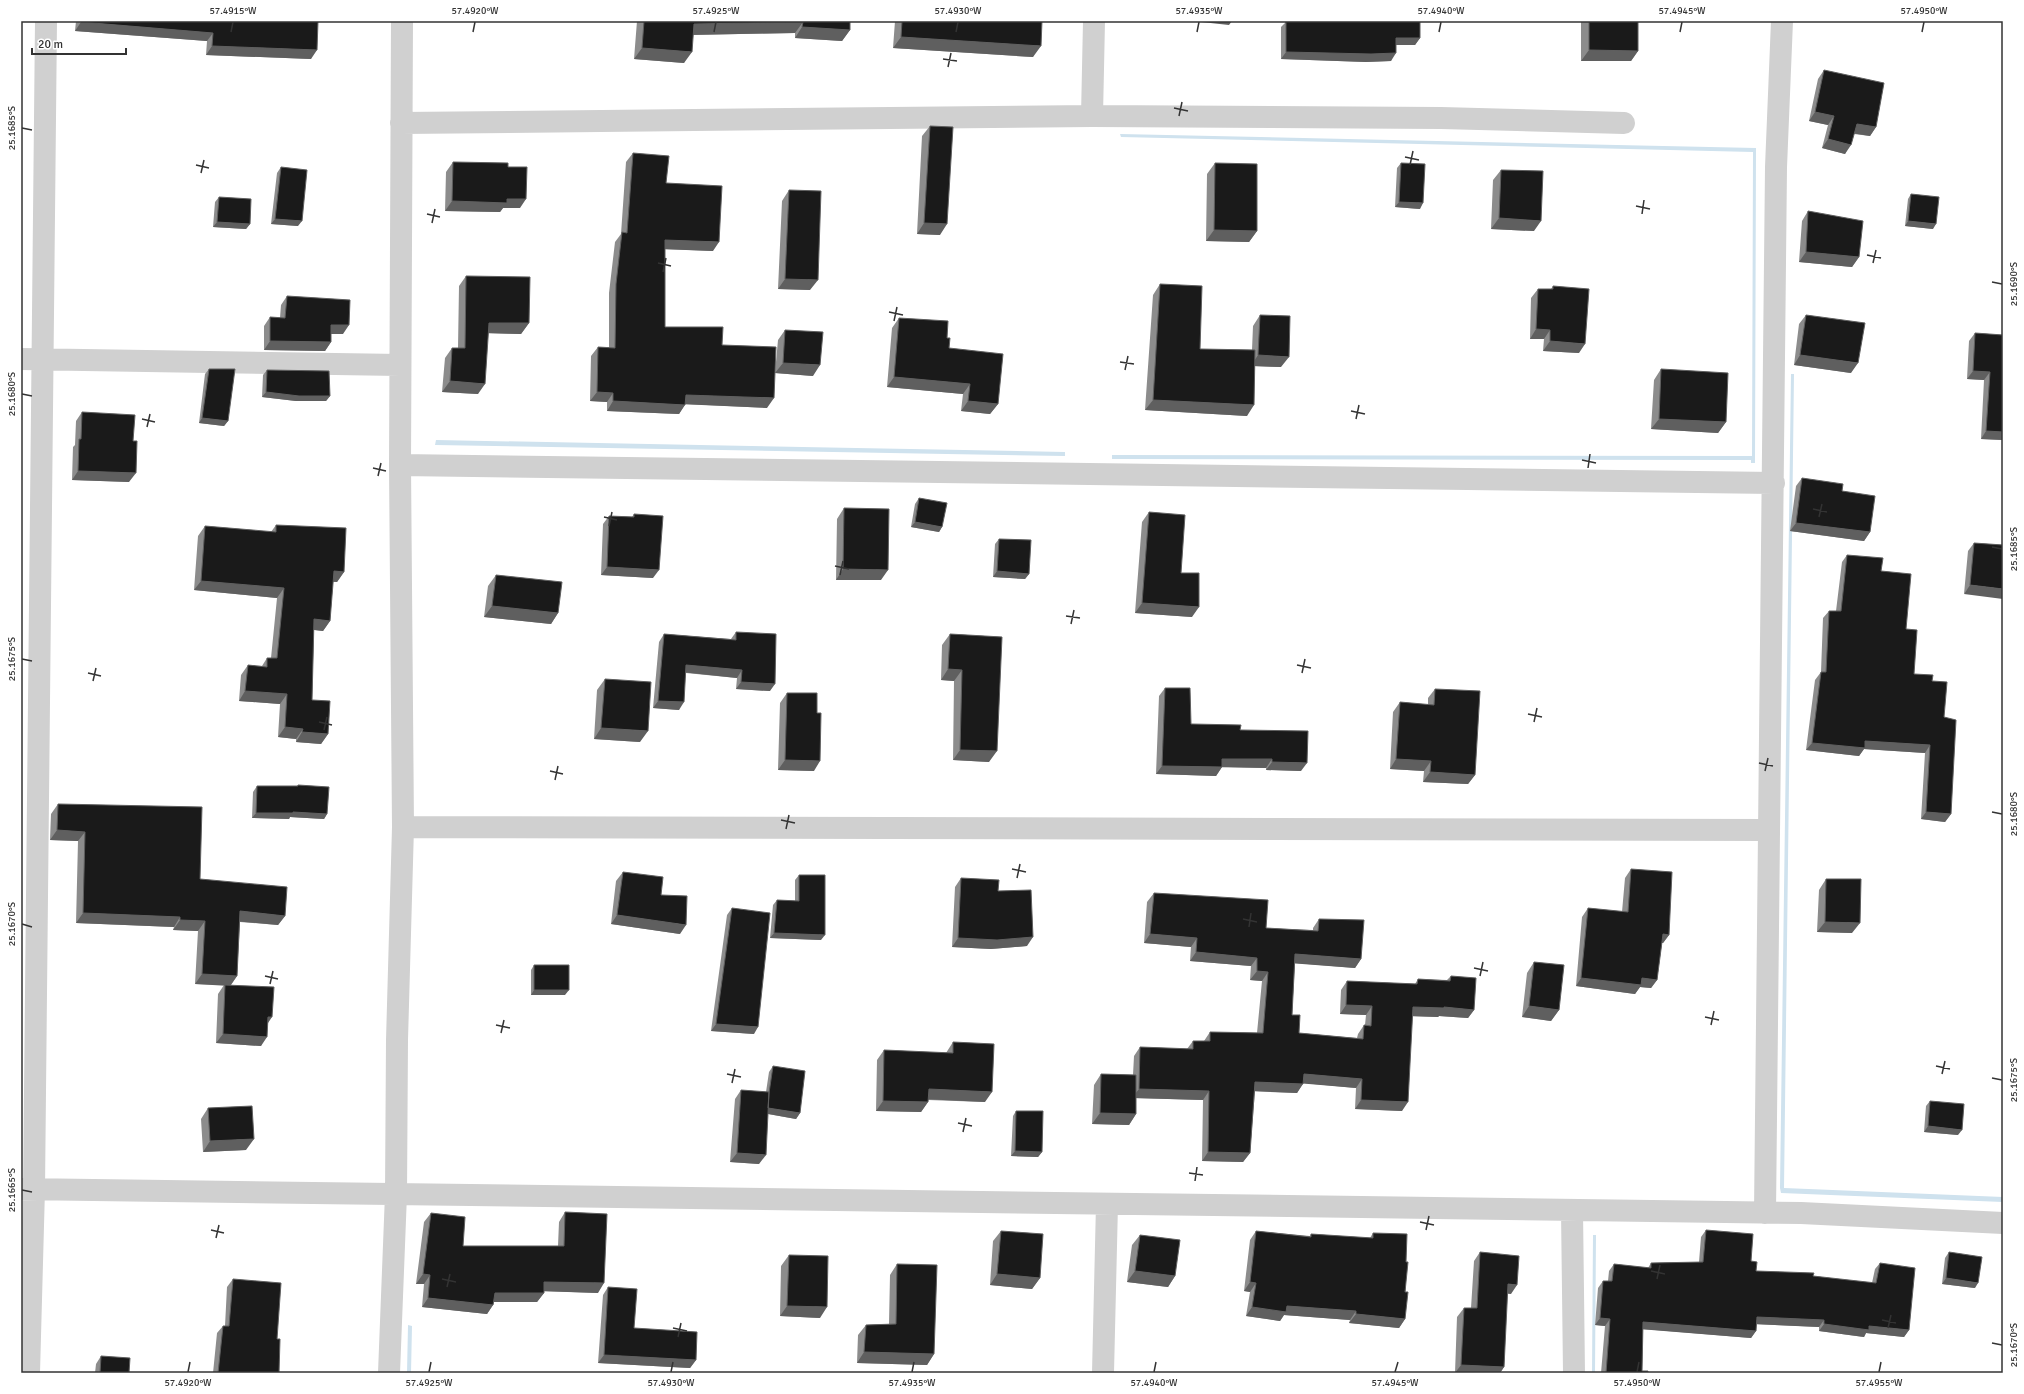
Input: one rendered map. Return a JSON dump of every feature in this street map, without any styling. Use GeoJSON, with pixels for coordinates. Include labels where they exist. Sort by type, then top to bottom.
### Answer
{"type":"FeatureCollection","features":[{"type":"Feature","properties":{"kind":"street"},"geometry":{"type":"LineString","coordinates":[[29,1373],[27,1189],[42,360],[46,21]]}},
{"type":"Feature","properties":{"kind":"street"},"geometry":{"type":"LineString","coordinates":[[389,1373],[396,1194],[396,1040],[403,827],[400,465],[402,21]]}},
{"type":"Feature","properties":{"kind":"street"},"geometry":{"type":"LineString","coordinates":[[1092,116],[1094,21]]}},
{"type":"Feature","properties":{"kind":"street"},"geometry":{"type":"LineString","coordinates":[[1765,1213],[1768,830],[1774,483],[1776,167],[1782,21]]}},
{"type":"Feature","properties":{"kind":"street"},"geometry":{"type":"LineString","coordinates":[[401,123],[1092,116],[1449,118],[1624,123]]}},
{"type":"Feature","properties":{"kind":"street"},"geometry":{"type":"LineString","coordinates":[[21,360],[400,365]]}},
{"type":"Feature","properties":{"kind":"street"},"geometry":{"type":"LineString","coordinates":[[400,465],[1774,483]]}},
{"type":"Feature","properties":{"kind":"street"},"geometry":{"type":"LineString","coordinates":[[403,827],[1768,830]]}},
{"type":"Feature","properties":{"kind":"street"},"geometry":{"type":"LineString","coordinates":[[27,1189],[1765,1213],[2003,1223]]}},
{"type":"Feature","properties":{"kind":"street"},"geometry":{"type":"LineString","coordinates":[[1103,1373],[1107,1204]]}},
{"type":"Feature","properties":{"kind":"street"},"geometry":{"type":"LineString","coordinates":[[1572,1210],[1574,1373]]}},
{"type":"Feature","properties":{"kind":"water"},"geometry":{"type":"Polygon","coordinates":[[[1120,134],[1756,148],[1755,463],[1751,463],[1751,460],[1112,459],[1112,455],[1752,456],[1753,152],[1121,137],[1120,134]]]}},
{"type":"Feature","properties":{"kind":"water"},"geometry":{"type":"Polygon","coordinates":[[[1791,374],[1794,374],[1784,1188],[2003,1197],[2003,1202],[1781,1193],[1791,374]]]}},
{"type":"Feature","properties":{"kind":"water"},"geometry":{"type":"Polygon","coordinates":[[[436,440],[1065,452],[1065,456],[435,445],[436,440]]]}},
{"type":"Feature","properties":{"kind":"water"},"geometry":{"type":"Polygon","coordinates":[[[1593,1235],[1596,1235],[1595,1373],[1592,1373],[1593,1235]]]}},
{"type":"Feature","properties":{"kind":"water"},"geometry":{"type":"Polygon","coordinates":[[[408,1325],[412,1326],[411,1373],[407,1373],[408,1325]]]}},
{"type":"Feature","properties":{"kind":"building"},"geometry":{"type":"Polygon","coordinates":[[[318,21],[317,50],[212,46],[213,33],[81,22],[318,21]]]}},
{"type":"Feature","properties":{"kind":"building"},"geometry":{"type":"Polygon","coordinates":[[[644,21],[850,21],[850,30],[802,27],[803,22],[694,24],[692,52],[642,48],[644,21]]]}},
{"type":"Feature","properties":{"kind":"building"},"geometry":{"type":"Polygon","coordinates":[[[902,21],[1042,21],[1041,46],[901,37],[902,21]]]}},
{"type":"Feature","properties":{"kind":"building"},"geometry":{"type":"Polygon","coordinates":[[[1286,21],[1420,21],[1420,38],[1396,38],[1396,53],[1371,54],[1286,52],[1286,21]]]}},
{"type":"Feature","properties":{"kind":"building"},"geometry":{"type":"Polygon","coordinates":[[[1589,21],[1638,21],[1638,51],[1589,50],[1589,21]]]}},
{"type":"Feature","properties":{"kind":"building"},"geometry":{"type":"Polygon","coordinates":[[[1824,70],[1884,83],[1876,127],[1857,124],[1851,145],[1828,139],[1834,116],[1815,112],[1824,70]]]}},
{"type":"Feature","properties":{"kind":"building"},"geometry":{"type":"Polygon","coordinates":[[[930,126],[953,127],[947,224],[924,223],[930,126]]]}},
{"type":"Feature","properties":{"kind":"building"},"geometry":{"type":"Polygon","coordinates":[[[633,153],[669,156],[666,183],[722,186],[719,242],[665,240],[665,327],[723,327],[722,345],[776,347],[774,398],[686,395],[685,405],[613,401],[613,393],[597,392],[598,347],[615,348],[616,284],[622,232],[627,233],[633,153]]]}},
{"type":"Feature","properties":{"kind":"building"},"geometry":{"type":"Polygon","coordinates":[[[453,162],[508,163],[508,167],[527,167],[526,199],[507,199],[507,203],[452,201],[453,162]]]}},
{"type":"Feature","properties":{"kind":"building"},"geometry":{"type":"Polygon","coordinates":[[[1215,163],[1257,164],[1257,231],[1214,230],[1215,163]]]}},
{"type":"Feature","properties":{"kind":"building"},"geometry":{"type":"Polygon","coordinates":[[[1401,163],[1425,164],[1423,203],[1399,202],[1401,163]]]}},
{"type":"Feature","properties":{"kind":"building"},"geometry":{"type":"Polygon","coordinates":[[[281,167],[307,170],[302,221],[275,219],[281,167]]]}},
{"type":"Feature","properties":{"kind":"building"},"geometry":{"type":"Polygon","coordinates":[[[1501,170],[1543,171],[1541,221],[1499,218],[1501,170]]]}},
{"type":"Feature","properties":{"kind":"building"},"geometry":{"type":"Polygon","coordinates":[[[789,190],[821,191],[818,280],[785,279],[789,190]]]}},
{"type":"Feature","properties":{"kind":"building"},"geometry":{"type":"Polygon","coordinates":[[[1911,194],[1939,197],[1936,224],[1908,221],[1911,194]]]}},
{"type":"Feature","properties":{"kind":"building"},"geometry":{"type":"Polygon","coordinates":[[[219,197],[251,199],[250,224],[217,222],[219,197]]]}},
{"type":"Feature","properties":{"kind":"building"},"geometry":{"type":"Polygon","coordinates":[[[1808,211],[1863,221],[1859,257],[1806,252],[1808,211]]]}},
{"type":"Feature","properties":{"kind":"building"},"geometry":{"type":"Polygon","coordinates":[[[466,276],[530,277],[529,323],[489,323],[485,384],[450,381],[452,348],[465,348],[466,276]]]}},
{"type":"Feature","properties":{"kind":"building"},"geometry":{"type":"Polygon","coordinates":[[[1160,284],[1202,286],[1200,349],[1255,350],[1254,405],[1153,400],[1160,284]]]}},
{"type":"Feature","properties":{"kind":"building"},"geometry":{"type":"Polygon","coordinates":[[[1553,286],[1589,289],[1585,344],[1550,341],[1550,330],[1536,329],[1538,289],[1553,289],[1553,286]]]}},
{"type":"Feature","properties":{"kind":"building"},"geometry":{"type":"Polygon","coordinates":[[[287,296],[350,300],[349,325],[331,325],[331,342],[270,341],[270,317],[285,318],[287,296]]]}},
{"type":"Feature","properties":{"kind":"building"},"geometry":{"type":"Polygon","coordinates":[[[1260,315],[1290,316],[1289,357],[1258,355],[1260,315]]]}},
{"type":"Feature","properties":{"kind":"building"},"geometry":{"type":"Polygon","coordinates":[[[1806,315],[1865,323],[1858,363],[1800,355],[1806,315]]]}},
{"type":"Feature","properties":{"kind":"building"},"geometry":{"type":"Polygon","coordinates":[[[899,318],[948,321],[947,338],[950,338],[949,348],[1003,354],[998,404],[968,401],[970,384],[894,377],[899,318]]]}},
{"type":"Feature","properties":{"kind":"building"},"geometry":{"type":"Polygon","coordinates":[[[785,330],[823,332],[820,365],[783,363],[785,330]]]}},
{"type":"Feature","properties":{"kind":"building"},"geometry":{"type":"Polygon","coordinates":[[[1975,333],[2003,335],[2003,432],[1986,431],[1990,372],[1973,371],[1975,333]]]}},
{"type":"Feature","properties":{"kind":"building"},"geometry":{"type":"Polygon","coordinates":[[[209,369],[235,369],[228,421],[202,418],[209,369]]]}},
{"type":"Feature","properties":{"kind":"building"},"geometry":{"type":"Polygon","coordinates":[[[1661,369],[1728,373],[1726,422],[1659,419],[1661,369]]]}},
{"type":"Feature","properties":{"kind":"building"},"geometry":{"type":"Polygon","coordinates":[[[267,370],[329,371],[330,396],[299,396],[266,392],[267,370]]]}},
{"type":"Feature","properties":{"kind":"building"},"geometry":{"type":"Polygon","coordinates":[[[82,412],[135,415],[133,441],[137,441],[136,473],[78,471],[82,412]]]}},
{"type":"Feature","properties":{"kind":"building"},"geometry":{"type":"Polygon","coordinates":[[[1802,478],[1843,484],[1842,491],[1875,496],[1870,532],[1796,523],[1802,478]]]}},
{"type":"Feature","properties":{"kind":"building"},"geometry":{"type":"Polygon","coordinates":[[[919,498],[947,503],[942,527],[915,522],[919,498]]]}},
{"type":"Feature","properties":{"kind":"building"},"geometry":{"type":"Polygon","coordinates":[[[844,508],[889,509],[888,570],[843,569],[844,508]]]}},
{"type":"Feature","properties":{"kind":"building"},"geometry":{"type":"Polygon","coordinates":[[[1149,512],[1185,515],[1181,573],[1199,573],[1199,607],[1142,603],[1149,512]]]}},
{"type":"Feature","properties":{"kind":"building"},"geometry":{"type":"Polygon","coordinates":[[[634,514],[663,516],[659,570],[607,567],[609,516],[634,517],[634,514]]]}},
{"type":"Feature","properties":{"kind":"building"},"geometry":{"type":"Polygon","coordinates":[[[276,525],[346,528],[344,572],[334,571],[330,621],[314,619],[312,700],[330,701],[328,734],[302,732],[303,729],[285,727],[287,694],[245,691],[248,665],[267,667],[267,658],[277,658],[284,588],[201,581],[205,526],[276,532],[276,525]]]}},
{"type":"Feature","properties":{"kind":"building"},"geometry":{"type":"Polygon","coordinates":[[[999,539],[1031,540],[1029,574],[997,571],[999,539]]]}},
{"type":"Feature","properties":{"kind":"building"},"geometry":{"type":"Polygon","coordinates":[[[1974,543],[2003,545],[2003,589],[1970,585],[1974,543]]]}},
{"type":"Feature","properties":{"kind":"building"},"geometry":{"type":"Polygon","coordinates":[[[1847,555],[1883,558],[1881,571],[1911,574],[1906,629],[1917,630],[1914,674],[1933,675],[1932,681],[1947,682],[1944,717],[1956,720],[1951,814],[1926,812],[1930,745],[1865,741],[1865,748],[1812,743],[1821,672],[1826,672],[1829,611],[1841,611],[1847,555]]]}},
{"type":"Feature","properties":{"kind":"building"},"geometry":{"type":"Polygon","coordinates":[[[496,575],[562,582],[558,613],[492,606],[496,575]]]}},
{"type":"Feature","properties":{"kind":"building"},"geometry":{"type":"Polygon","coordinates":[[[736,632],[776,634],[775,684],[741,682],[742,670],[686,665],[684,702],[658,701],[664,634],[736,640],[736,632]]]}},
{"type":"Feature","properties":{"kind":"building"},"geometry":{"type":"Polygon","coordinates":[[[950,634],[1002,637],[997,751],[960,750],[962,670],[948,669],[950,634]]]}},
{"type":"Feature","properties":{"kind":"building"},"geometry":{"type":"Polygon","coordinates":[[[605,679],[651,682],[648,731],[601,728],[605,679]]]}},
{"type":"Feature","properties":{"kind":"building"},"geometry":{"type":"Polygon","coordinates":[[[1165,688],[1190,688],[1191,724],[1241,725],[1240,730],[1308,731],[1307,763],[1272,762],[1272,759],[1222,759],[1222,767],[1162,766],[1165,688]]]}},
{"type":"Feature","properties":{"kind":"building"},"geometry":{"type":"Polygon","coordinates":[[[1435,689],[1480,691],[1475,775],[1430,772],[1431,761],[1396,759],[1400,702],[1434,705],[1435,689]]]}},
{"type":"Feature","properties":{"kind":"building"},"geometry":{"type":"Polygon","coordinates":[[[787,693],[817,693],[817,713],[821,713],[820,761],[785,760],[787,693]]]}},
{"type":"Feature","properties":{"kind":"building"},"geometry":{"type":"Polygon","coordinates":[[[298,785],[329,787],[327,814],[293,812],[256,813],[257,786],[298,785]]]}},
{"type":"Feature","properties":{"kind":"building"},"geometry":{"type":"Polygon","coordinates":[[[58,804],[202,807],[200,879],[287,887],[285,916],[240,911],[237,976],[202,974],[205,921],[180,920],[180,917],[83,913],[85,832],[57,830],[58,804]]]}},
{"type":"Feature","properties":{"kind":"building"},"geometry":{"type":"Polygon","coordinates":[[[1631,869],[1672,872],[1669,935],[1663,934],[1657,980],[1642,978],[1641,985],[1581,978],[1588,908],[1628,912],[1631,869]]]}},
{"type":"Feature","properties":{"kind":"building"},"geometry":{"type":"Polygon","coordinates":[[[623,872],[663,877],[661,895],[687,896],[686,925],[617,915],[623,872]]]}},
{"type":"Feature","properties":{"kind":"building"},"geometry":{"type":"Polygon","coordinates":[[[799,875],[825,875],[825,935],[774,933],[777,900],[799,901],[799,875]]]}},
{"type":"Feature","properties":{"kind":"building"},"geometry":{"type":"Polygon","coordinates":[[[961,878],[999,880],[998,891],[1031,890],[1033,937],[997,940],[958,938],[961,878]]]}},
{"type":"Feature","properties":{"kind":"building"},"geometry":{"type":"Polygon","coordinates":[[[1826,879],[1861,879],[1860,923],[1825,922],[1826,879]]]}},
{"type":"Feature","properties":{"kind":"building"},"geometry":{"type":"Polygon","coordinates":[[[1154,893],[1268,900],[1266,928],[1318,931],[1319,919],[1364,920],[1361,959],[1295,954],[1292,1015],[1300,1015],[1299,1033],[1363,1039],[1364,1025],[1371,1026],[1372,1006],[1346,1005],[1347,981],[1417,984],[1418,979],[1450,981],[1451,976],[1476,978],[1474,1010],[1444,1007],[1413,1007],[1408,1102],[1361,1100],[1362,1079],[1304,1074],[1303,1084],[1255,1082],[1250,1153],[1208,1152],[1209,1091],[1139,1089],[1140,1047],[1193,1049],[1193,1041],[1210,1041],[1210,1032],[1263,1033],[1268,972],[1257,971],[1257,958],[1196,952],[1197,938],[1150,934],[1154,893]]]}},
{"type":"Feature","properties":{"kind":"building"},"geometry":{"type":"Polygon","coordinates":[[[732,908],[770,913],[758,1027],[716,1024],[732,908]]]}},
{"type":"Feature","properties":{"kind":"building"},"geometry":{"type":"Polygon","coordinates":[[[1534,962],[1564,965],[1559,1010],[1529,1006],[1534,962]]]}},
{"type":"Feature","properties":{"kind":"building"},"geometry":{"type":"Polygon","coordinates":[[[534,965],[569,965],[569,990],[534,990],[534,965]]]}},
{"type":"Feature","properties":{"kind":"building"},"geometry":{"type":"Polygon","coordinates":[[[225,985],[274,987],[272,1017],[268,1017],[267,1037],[223,1034],[225,985]]]}},
{"type":"Feature","properties":{"kind":"building"},"geometry":{"type":"Polygon","coordinates":[[[953,1042],[994,1044],[992,1092],[929,1089],[928,1102],[883,1101],[884,1050],[953,1053],[953,1042]]]}},
{"type":"Feature","properties":{"kind":"building"},"geometry":{"type":"Polygon","coordinates":[[[773,1066],[805,1071],[800,1113],[768,1108],[773,1066]]]}},
{"type":"Feature","properties":{"kind":"building"},"geometry":{"type":"Polygon","coordinates":[[[1101,1074],[1136,1075],[1136,1114],[1100,1113],[1101,1074]]]}},
{"type":"Feature","properties":{"kind":"building"},"geometry":{"type":"Polygon","coordinates":[[[741,1090],[769,1092],[766,1155],[737,1153],[741,1090]]]}},
{"type":"Feature","properties":{"kind":"building"},"geometry":{"type":"Polygon","coordinates":[[[1930,1101],[1964,1104],[1962,1130],[1928,1126],[1930,1101]]]}},
{"type":"Feature","properties":{"kind":"building"},"geometry":{"type":"Polygon","coordinates":[[[252,1106],[254,1139],[210,1141],[208,1108],[252,1106]]]}},
{"type":"Feature","properties":{"kind":"building"},"geometry":{"type":"Polygon","coordinates":[[[1016,1111],[1043,1111],[1042,1152],[1015,1151],[1016,1111]]]}},
{"type":"Feature","properties":{"kind":"building"},"geometry":{"type":"Polygon","coordinates":[[[565,1212],[607,1214],[604,1283],[544,1282],[544,1293],[495,1293],[493,1305],[428,1298],[430,1275],[423,1274],[431,1213],[465,1217],[463,1246],[564,1246],[565,1212]]]}},
{"type":"Feature","properties":{"kind":"building"},"geometry":{"type":"Polygon","coordinates":[[[1706,1230],[1753,1234],[1751,1261],[1757,1262],[1756,1271],[1814,1273],[1813,1276],[1876,1283],[1880,1263],[1915,1268],[1909,1330],[1869,1326],[1869,1330],[1824,1324],[1824,1320],[1757,1317],[1756,1331],[1643,1322],[1642,1371],[1648,1371],[1648,1373],[1606,1373],[1610,1319],[1600,1318],[1603,1281],[1612,1281],[1614,1264],[1651,1268],[1651,1263],[1703,1262],[1706,1230]]]}},
{"type":"Feature","properties":{"kind":"building"},"geometry":{"type":"Polygon","coordinates":[[[1001,1231],[1043,1234],[1040,1278],[997,1274],[1001,1231]]]}},
{"type":"Feature","properties":{"kind":"building"},"geometry":{"type":"Polygon","coordinates":[[[1256,1231],[1311,1237],[1311,1234],[1373,1238],[1373,1233],[1407,1234],[1406,1262],[1408,1262],[1405,1292],[1408,1292],[1405,1319],[1356,1314],[1356,1311],[1287,1306],[1286,1312],[1252,1307],[1256,1283],[1250,1282],[1256,1231]]]}},
{"type":"Feature","properties":{"kind":"building"},"geometry":{"type":"Polygon","coordinates":[[[1140,1235],[1180,1240],[1175,1276],[1135,1271],[1140,1235]]]}},
{"type":"Feature","properties":{"kind":"building"},"geometry":{"type":"Polygon","coordinates":[[[1480,1252],[1519,1256],[1517,1285],[1508,1284],[1504,1367],[1461,1365],[1464,1308],[1477,1308],[1480,1252]]]}},
{"type":"Feature","properties":{"kind":"building"},"geometry":{"type":"Polygon","coordinates":[[[1949,1252],[1982,1257],[1978,1283],[1946,1278],[1949,1252]]]}},
{"type":"Feature","properties":{"kind":"building"},"geometry":{"type":"Polygon","coordinates":[[[789,1255],[828,1256],[827,1307],[787,1306],[789,1255]]]}},
{"type":"Feature","properties":{"kind":"building"},"geometry":{"type":"Polygon","coordinates":[[[897,1264],[937,1265],[934,1354],[864,1352],[866,1325],[896,1324],[897,1264]]]}},
{"type":"Feature","properties":{"kind":"building"},"geometry":{"type":"Polygon","coordinates":[[[233,1279],[281,1283],[277,1339],[280,1339],[279,1373],[218,1373],[223,1326],[229,1326],[233,1279]]]}},
{"type":"Feature","properties":{"kind":"building"},"geometry":{"type":"Polygon","coordinates":[[[608,1287],[637,1289],[634,1328],[697,1332],[696,1360],[604,1355],[608,1287]]]}},
{"type":"Feature","properties":{"kind":"building"},"geometry":{"type":"Polygon","coordinates":[[[101,1356],[130,1358],[129,1373],[100,1373],[101,1356]]]}}]}
